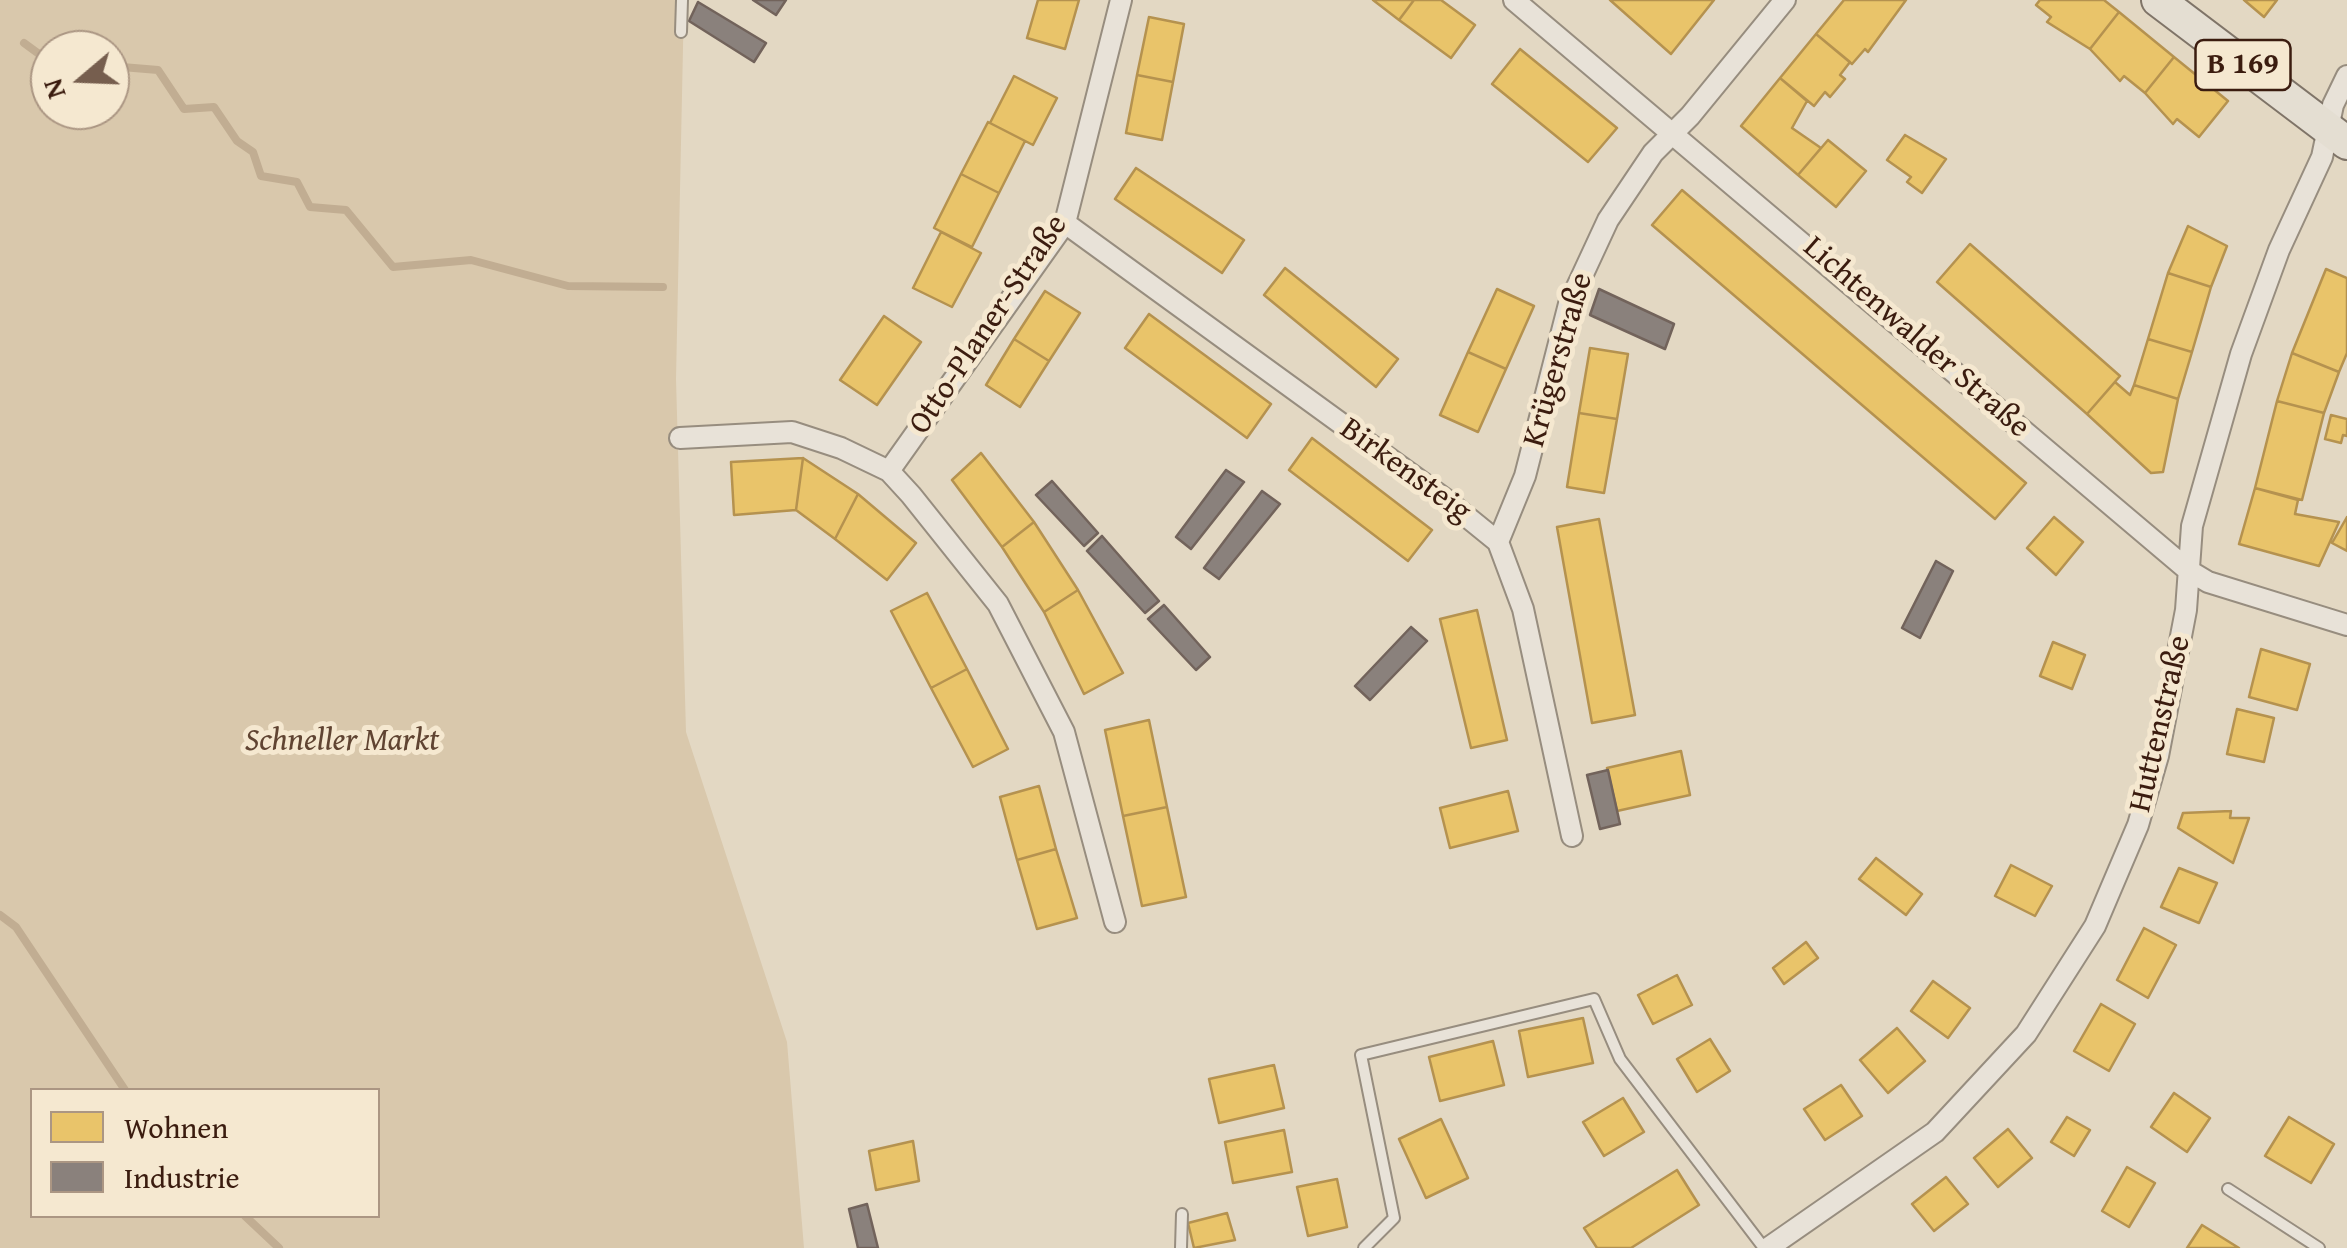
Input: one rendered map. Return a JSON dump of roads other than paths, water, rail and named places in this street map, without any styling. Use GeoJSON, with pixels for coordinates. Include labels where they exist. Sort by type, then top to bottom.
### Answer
{"type":"FeatureCollection","features":[{"type":"Feature","properties":{"kind":"main road","name":"B 169"},"geometry":{"type":"LineString","coordinates":[[2158,0],[2337,136]]}},
{"type":"Feature","properties":{"kind":"street","name":"Otto-Planer-Straße"},"geometry":{"type":"LineString","coordinates":[[889,471],[1064,223],[1121,0]]}},
{"type":"Feature","properties":{"kind":"street","name":"Lichtenwalder Straße"},"geometry":{"type":"LineString","coordinates":[[1514,0],[1674,130],[2188,570],[2208,582],[2347,625]]}},
{"type":"Feature","properties":{"kind":"street","name":"Krügerstraße"},"geometry":{"type":"LineString","coordinates":[[1498,542],[1525,476],[1547,380],[1582,271],[1624,192],[1785,0]]}},
{"type":"Feature","properties":{"kind":"street","name":"Huttenstraße"},"geometry":{"type":"LineString","coordinates":[[1766,1248],[1878,1176],[1934,1132],[2026,1034],[2095,926],[2138,825],[2158,756],[2186,610],[2192,526],[2241,354],[2280,250],[2322,157],[2337,136],[2347,76]]}},
{"type":"Feature","properties":{"kind":"street","name":"Birkensteig"},"geometry":{"type":"LineString","coordinates":[[1064,223],[1445,499],[1498,542],[1523,609],[1572,836]]}},
{"type":"Feature","properties":{"kind":"street"},"geometry":{"type":"LineString","coordinates":[[680,438],[792,432],[841,448],[889,471],[998,604],[1064,732],[1115,922]]}},
{"type":"Feature","properties":{"kind":"lane"},"geometry":{"type":"LineString","coordinates":[[681,32],[682,0]]}},
{"type":"Feature","properties":{"kind":"lane"},"geometry":{"type":"LineString","coordinates":[[1364,1248],[1394,1218],[1361,1055],[1594,998],[1620,1058],[1766,1248]]}},
{"type":"Feature","properties":{"kind":"lane"},"geometry":{"type":"LineString","coordinates":[[2228,1189],[2319,1248]]}},
{"type":"Feature","properties":{"kind":"lane"},"geometry":{"type":"LineString","coordinates":[[1181,1248],[1182,1214]]}},
{"type":"Feature","properties":{"kind":"waterway"},"geometry":{"type":"LineString","coordinates":[[24,43],[30,47]]}},
{"type":"Feature","properties":{"kind":"waterway"},"geometry":{"type":"LineString","coordinates":[[130,68],[158,70],[184,109],[214,107],[237,141],[253,152],[261,176],[297,182],[310,207],[346,210],[393,267],[471,260],[568,286],[663,287]]}},
{"type":"Feature","properties":{"kind":"waterway"},"geometry":{"type":"LineString","coordinates":[[0,915],[16,927],[124,1088]]}},
{"type":"Feature","properties":{"kind":"waterway"},"geometry":{"type":"LineString","coordinates":[[247,1218],[279,1248]]}},
{"type":"Feature","properties":{"kind":"park label","name":"Schneller Markt"},"geometry":{"type":"Point","coordinates":[342,742]}}]}
